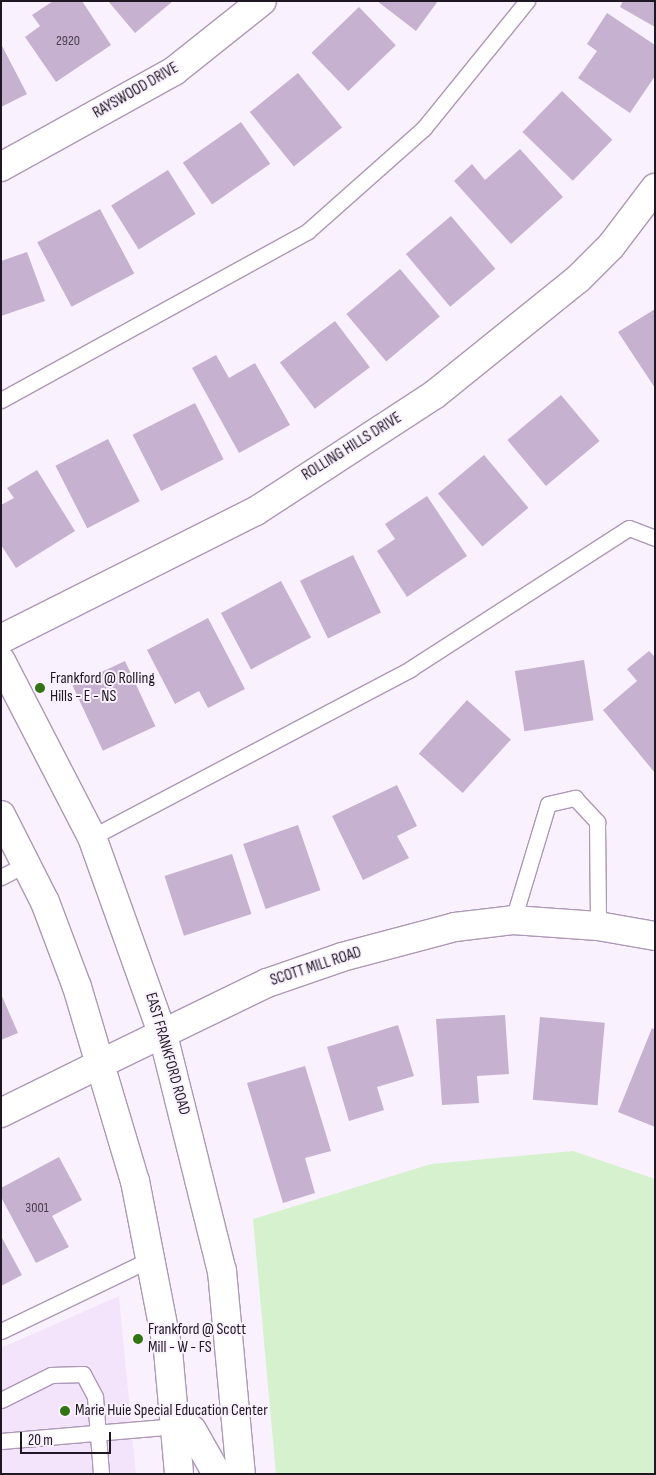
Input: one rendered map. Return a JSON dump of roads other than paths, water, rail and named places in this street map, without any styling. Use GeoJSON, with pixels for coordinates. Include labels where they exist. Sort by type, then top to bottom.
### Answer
{"type":"FeatureCollection","features":[{"type":"Feature","properties":{"kind":"street","name":"RAYSWOOD DRIVE"},"geometry":{"type":"LineString","coordinates":[[1,167],[174,70],[262,1]]}},
{"type":"Feature","properties":{"kind":"street","name":"ROLLING HILLS DRIVE"},"geometry":{"type":"LineString","coordinates":[[1,639],[256,511],[434,395],[578,279],[610,246],[655,188]]}},
{"type":"Feature","properties":{"kind":"street","name":"EAST FRANKFORD ROAD"},"geometry":{"type":"LineString","coordinates":[[1,662],[92,837],[163,1036],[222,1271],[241,1474]]}},
{"type":"Feature","properties":{"kind":"street"},"geometry":{"type":"LineString","coordinates":[[1,815],[48,911],[102,1063],[153,1258],[176,1426],[179,1474]]}},
{"type":"Feature","properties":{"kind":"street","name":"SCOTT MILL ROAD"},"geometry":{"type":"LineString","coordinates":[[1,1113],[102,1063],[163,1036],[267,982],[342,957],[455,927],[513,920],[598,926],[655,936]]}},
{"type":"Feature","properties":{"kind":"street"},"geometry":{"type":"LineString","coordinates":[[176,1426],[192,1430],[217,1474]]}},
{"type":"Feature","properties":{"kind":"lane"},"geometry":{"type":"LineString","coordinates":[[1,400],[308,231],[424,128],[527,1]]}},
{"type":"Feature","properties":{"kind":"lane"},"geometry":{"type":"LineString","coordinates":[[92,837],[410,669],[629,528],[655,538]]}},
{"type":"Feature","properties":{"kind":"lane"},"geometry":{"type":"LineString","coordinates":[[513,920],[548,804],[575,798],[597,822],[598,926]]}},
{"type":"Feature","properties":{"kind":"lane"},"geometry":{"type":"LineString","coordinates":[[1,877],[26,864]]}},
{"type":"Feature","properties":{"kind":"lane"},"geometry":{"type":"LineString","coordinates":[[1,1330],[153,1258]]}},
{"type":"Feature","properties":{"kind":"lane"},"geometry":{"type":"LineString","coordinates":[[1,1400],[51,1375],[83,1374],[95,1397],[101,1474]]}},
{"type":"Feature","properties":{"kind":"lane"},"geometry":{"type":"LineString","coordinates":[[1,1441],[98,1431],[176,1426]]}},
{"type":"Feature","properties":{"kind":"place","name":"Frankford @ Rolling Hills - E - NS"},"geometry":{"type":"Point","coordinates":[40,688]}},
{"type":"Feature","properties":{"kind":"place","name":"Frankford @ Scott Mill - W - FS"},"geometry":{"type":"Point","coordinates":[138,1339]}},
{"type":"Feature","properties":{"kind":"place","name":"Marie Huie Special Education Center"},"geometry":{"type":"Point","coordinates":[65,1411]}}]}
